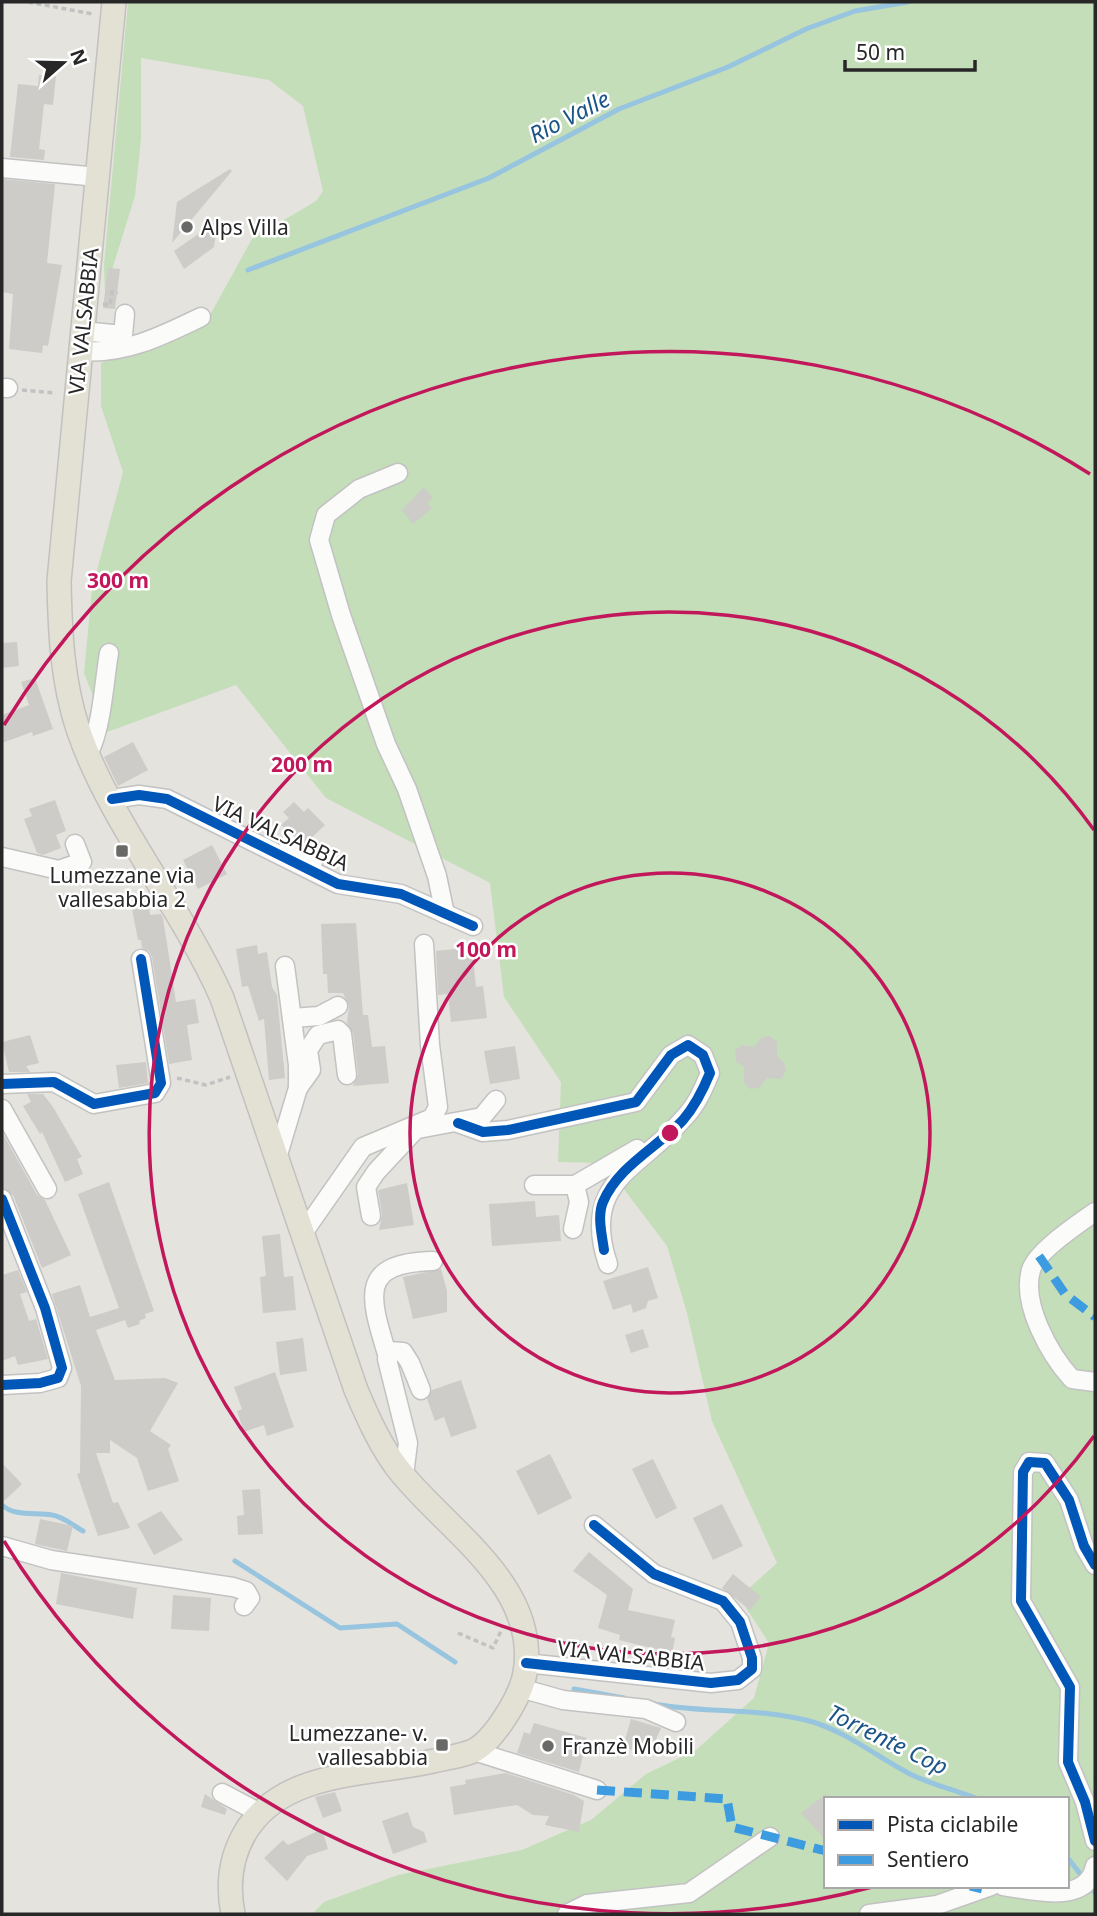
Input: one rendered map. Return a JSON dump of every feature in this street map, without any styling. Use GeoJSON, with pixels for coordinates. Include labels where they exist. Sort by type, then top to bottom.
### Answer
{"type":"FeatureCollection","features":[{"type":"Feature","properties":{"kind":"main road","name":"VIA VALSABBIA"},"geometry":{"type":"LineString","coordinates":[[113,9],[59,581],[60,633],[67,688],[79,730],[112,799],[202,953],[222,998],[356,1390],[375,1434],[404,1475],[496,1574],[514,1603],[526,1663],[520,1688],[501,1722],[474,1751]]}},
{"type":"Feature","properties":{"kind":"main road"},"geometry":{"type":"LineString","coordinates":[[233,1914],[230,1883],[232,1864],[242,1837],[260,1813],[286,1793],[317,1782],[421,1765],[474,1751]]}},
{"type":"Feature","properties":{"kind":"street"},"geometry":{"type":"LineString","coordinates":[[2,168],[98,177]]}},
{"type":"Feature","properties":{"kind":"street"},"geometry":{"type":"LineString","coordinates":[[81,341],[123,335],[118,309]]}},
{"type":"Feature","properties":{"kind":"street"},"geometry":{"type":"LineString","coordinates":[[81,341],[103,353],[129,347],[201,317]]}},
{"type":"Feature","properties":{"kind":"street"},"geometry":{"type":"LineString","coordinates":[[398,472],[359,489],[326,515],[319,540],[341,615],[386,744],[407,789],[438,876],[445,914]]}},
{"type":"Feature","properties":{"kind":"street"},"geometry":{"type":"LineString","coordinates":[[89,752],[98,734],[98,713],[109,653]]}},
{"type":"Feature","properties":{"kind":"street","name":"VIA VALSABBIA"},"geometry":{"type":"LineString","coordinates":[[112,799],[139,795],[167,799],[338,884],[401,894],[473,926]]}},
{"type":"Feature","properties":{"kind":"street"},"geometry":{"type":"LineString","coordinates":[[289,844],[306,859],[339,873],[358,887]]}},
{"type":"Feature","properties":{"kind":"street"},"geometry":{"type":"LineString","coordinates":[[2,857],[59,870],[82,862],[75,845]]}},
{"type":"Feature","properties":{"kind":"street"},"geometry":{"type":"LineString","coordinates":[[303,1233],[363,1147],[432,1118],[438,1107],[424,944]]}},
{"type":"Feature","properties":{"kind":"street"},"geometry":{"type":"LineString","coordinates":[[2,1084],[54,1082],[94,1104],[155,1093],[162,1083],[141,959]]}},
{"type":"Feature","properties":{"kind":"street"},"geometry":{"type":"LineString","coordinates":[[285,966],[295,1039],[298,1088]]}},
{"type":"Feature","properties":{"kind":"street"},"geometry":{"type":"LineString","coordinates":[[292,1018],[319,1016],[338,1006]]}},
{"type":"Feature","properties":{"kind":"street"},"geometry":{"type":"LineString","coordinates":[[277,1158],[298,1088],[311,1070],[308,1050],[318,1035],[338,1030],[342,1034],[348,1075]]}},
{"type":"Feature","properties":{"kind":"street"},"geometry":{"type":"LineString","coordinates":[[458,1123],[483,1132],[508,1130],[636,1101],[671,1055],[688,1045],[703,1055],[710,1073],[702,1094],[683,1120],[634,1160],[603,1202],[600,1223],[606,1257]]}},
{"type":"Feature","properties":{"kind":"street"},"geometry":{"type":"LineString","coordinates":[[371,1216],[366,1187],[408,1130],[482,1117],[496,1100]]}},
{"type":"Feature","properties":{"kind":"street"},"geometry":{"type":"LineString","coordinates":[[2,1109],[47,1189]]}},
{"type":"Feature","properties":{"kind":"street"},"geometry":{"type":"LineString","coordinates":[[534,1185],[575,1185],[636,1150],[654,1144]]}},
{"type":"Feature","properties":{"kind":"street"},"geometry":{"type":"LineString","coordinates":[[573,1229],[579,1202],[575,1185]]}},
{"type":"Feature","properties":{"kind":"street"},"geometry":{"type":"LineString","coordinates":[[2,1199],[46,1308],[62,1368],[58,1378],[40,1383],[2,1385]]}},
{"type":"Feature","properties":{"kind":"street"},"geometry":{"type":"LineString","coordinates":[[1095,1212],[1040,1256],[1031,1269],[1029,1288],[1039,1329],[1056,1362],[1072,1379],[1095,1382]]}},
{"type":"Feature","properties":{"kind":"street"},"geometry":{"type":"LineString","coordinates":[[404,1475],[408,1443],[374,1294],[376,1280],[387,1268],[404,1262],[433,1261]]}},
{"type":"Feature","properties":{"kind":"street"},"geometry":{"type":"LineString","coordinates":[[387,1354],[392,1349],[402,1352],[420,1387]]}},
{"type":"Feature","properties":{"kind":"street"},"geometry":{"type":"LineString","coordinates":[[1095,1565],[1084,1546],[1069,1500],[1045,1463],[1029,1462],[1023,1472],[1021,1601],[1070,1688],[1068,1762],[1085,1802],[1095,1841]]}},
{"type":"Feature","properties":{"kind":"street","name":"VIA VALSABBIA"},"geometry":{"type":"LineString","coordinates":[[526,1663],[710,1683],[738,1680],[752,1669],[752,1658],[740,1622],[723,1601],[654,1574],[594,1525]]}},
{"type":"Feature","properties":{"kind":"street"},"geometry":{"type":"LineString","coordinates":[[2,1546],[51,1560],[233,1587],[246,1591],[250,1598],[244,1606]]}},
{"type":"Feature","properties":{"kind":"street"},"geometry":{"type":"LineString","coordinates":[[520,1688],[563,1700],[646,1709],[676,1722]]}},
{"type":"Feature","properties":{"kind":"street"},"geometry":{"type":"LineString","coordinates":[[474,1751],[597,1790]]}},
{"type":"Feature","properties":{"kind":"street"},"geometry":{"type":"LineString","coordinates":[[222,1793],[260,1813]]}},
{"type":"Feature","properties":{"kind":"street"},"geometry":{"type":"LineString","coordinates":[[567,1914],[587,1904],[689,1893],[770,1837]]}},
{"type":"Feature","properties":{"kind":"street"},"geometry":{"type":"LineString","coordinates":[[1019,1888],[1059,1893],[1080,1888],[1094,1873],[1095,1867]]}},
{"type":"Feature","properties":{"kind":"street"},"geometry":{"type":"LineString","coordinates":[[869,1914],[937,1905],[985,1888]]}},
{"type":"Feature","properties":{"kind":"path"},"geometry":{"type":"LineString","coordinates":[[28,2],[113,9]]}},
{"type":"Feature","properties":{"kind":"path"},"geometry":{"type":"LineString","coordinates":[[118,293],[112,292],[118,309]]}},
{"type":"Feature","properties":{"kind":"path"},"geometry":{"type":"LineString","coordinates":[[5,388],[76,396]]}},
{"type":"Feature","properties":{"kind":"path"},"geometry":{"type":"LineString","coordinates":[[159,1071],[206,1085],[235,1075]]}},
{"type":"Feature","properties":{"kind":"path"},"geometry":{"type":"LineString","coordinates":[[458,1633],[493,1648],[514,1603]]}},
{"type":"Feature","properties":{"kind":"green space"},"geometry":{"type":"Polygon","coordinates":[[[128,2],[1095,2],[1095,1914],[312,1914],[324,1902],[398,1875],[522,1850],[591,1820],[646,1774],[696,1750],[754,1698],[769,1643],[739,1597],[777,1563],[712,1421],[687,1313],[667,1246],[604,1163],[558,1162],[561,1082],[504,997],[490,883],[326,798],[236,685],[107,732],[84,673],[92,589],[123,472],[101,406],[101,363],[204,326],[252,239],[316,201],[323,191],[303,106],[269,80],[141,58],[141,139],[135,196],[105,292],[104,265],[128,2]]]}},
{"type":"Feature","properties":{"kind":"building"},"geometry":{"type":"Polygon","coordinates":[[[39,75],[56,76],[53,105],[44,104],[39,149],[45,150],[44,160],[10,157],[18,84],[38,86],[39,75]]]}},
{"type":"Feature","properties":{"kind":"building"},"geometry":{"type":"Polygon","coordinates":[[[230,169],[232,171],[172,243],[177,202],[230,169]]]}},
{"type":"Feature","properties":{"kind":"building"},"geometry":{"type":"Polygon","coordinates":[[[2,179],[55,184],[47,263],[62,265],[48,346],[43,345],[42,353],[9,349],[13,294],[2,292],[2,179]]]}},
{"type":"Feature","properties":{"kind":"building"},"geometry":{"type":"Polygon","coordinates":[[[218,220],[214,247],[184,269],[174,251],[218,220]]]}},
{"type":"Feature","properties":{"kind":"building"},"geometry":{"type":"Polygon","coordinates":[[[108,268],[120,269],[115,309],[103,308],[108,268]]]}},
{"type":"Feature","properties":{"kind":"building"},"geometry":{"type":"Polygon","coordinates":[[[424,487],[433,498],[427,503],[432,508],[413,524],[402,510],[424,487]]]}},
{"type":"Feature","properties":{"kind":"building"},"geometry":{"type":"Polygon","coordinates":[[[17,642],[19,666],[2,668],[2,643],[17,642]]]}},
{"type":"Feature","properties":{"kind":"building"},"geometry":{"type":"Polygon","coordinates":[[[35,678],[53,729],[33,736],[32,732],[2,743],[2,715],[29,705],[21,682],[35,678]]]}},
{"type":"Feature","properties":{"kind":"building"},"geometry":{"type":"Polygon","coordinates":[[[133,742],[148,770],[118,786],[104,757],[133,742]]]}},
{"type":"Feature","properties":{"kind":"building"},"geometry":{"type":"Polygon","coordinates":[[[55,800],[66,831],[56,835],[61,848],[43,855],[37,853],[24,819],[32,816],[29,809],[55,800]]]}},
{"type":"Feature","properties":{"kind":"building"},"geometry":{"type":"Polygon","coordinates":[[[294,802],[304,812],[308,808],[325,825],[306,843],[281,825],[289,818],[283,812],[294,802]]]}},
{"type":"Feature","properties":{"kind":"building"},"geometry":{"type":"Polygon","coordinates":[[[212,845],[227,874],[198,889],[183,860],[212,845]]]}},
{"type":"Feature","properties":{"kind":"building"},"geometry":{"type":"Polygon","coordinates":[[[149,907],[150,915],[161,914],[163,918],[176,1002],[195,999],[199,1023],[187,1025],[192,1060],[169,1064],[152,957],[149,951],[142,948],[141,940],[138,940],[132,909],[149,907]]]}},
{"type":"Feature","properties":{"kind":"building"},"geometry":{"type":"Polygon","coordinates":[[[356,923],[363,1015],[368,1015],[372,1047],[385,1046],[389,1083],[353,1086],[358,1074],[353,1033],[347,1023],[349,1006],[343,993],[328,993],[327,974],[323,974],[321,924],[356,923]]]}},
{"type":"Feature","properties":{"kind":"building"},"geometry":{"type":"Polygon","coordinates":[[[257,945],[258,954],[267,952],[272,987],[277,995],[285,1078],[269,1080],[264,1019],[259,1021],[248,986],[242,987],[236,949],[257,945]]]}},
{"type":"Feature","properties":{"kind":"building"},"geometry":{"type":"Polygon","coordinates":[[[464,948],[465,958],[473,957],[476,987],[483,986],[487,1018],[451,1022],[448,994],[438,995],[436,951],[464,948]]]}},
{"type":"Feature","properties":{"kind":"building"},"geometry":{"type":"Polygon","coordinates":[[[30,1035],[39,1063],[26,1066],[30,1072],[9,1072],[2,1042],[30,1035]]]}},
{"type":"Feature","properties":{"kind":"building"},"geometry":{"type":"Polygon","coordinates":[[[770,1036],[777,1042],[777,1056],[784,1063],[786,1071],[781,1079],[767,1078],[759,1088],[750,1089],[744,1083],[744,1067],[736,1062],[735,1050],[742,1045],[754,1047],[762,1037],[770,1036]]]}},
{"type":"Feature","properties":{"kind":"building"},"geometry":{"type":"Polygon","coordinates":[[[515,1046],[520,1079],[490,1084],[484,1051],[515,1046]]]}},
{"type":"Feature","properties":{"kind":"building"},"geometry":{"type":"Polygon","coordinates":[[[146,1062],[148,1083],[119,1088],[116,1065],[146,1062]]]}},
{"type":"Feature","properties":{"kind":"building"},"geometry":{"type":"Polygon","coordinates":[[[27,1094],[43,1094],[53,1107],[82,1157],[77,1159],[83,1174],[65,1182],[42,1132],[40,1134],[23,1106],[31,1102],[27,1094]]]}},
{"type":"Feature","properties":{"kind":"building"},"geometry":{"type":"Polygon","coordinates":[[[2,1132],[37,1195],[45,1200],[71,1255],[42,1268],[13,1195],[2,1188],[2,1132]]]}},
{"type":"Feature","properties":{"kind":"building"},"geometry":{"type":"Polygon","coordinates":[[[109,1182],[154,1311],[145,1314],[146,1318],[139,1321],[140,1324],[128,1328],[125,1320],[96,1330],[115,1380],[165,1378],[178,1383],[150,1431],[171,1445],[168,1449],[179,1481],[148,1491],[137,1458],[110,1440],[110,1453],[96,1453],[113,1503],[118,1502],[130,1528],[98,1536],[77,1474],[80,1473],[81,1386],[52,1294],[80,1285],[90,1317],[119,1308],[78,1194],[109,1182]]]}},
{"type":"Feature","properties":{"kind":"building"},"geometry":{"type":"Polygon","coordinates":[[[407,1183],[414,1225],[379,1230],[382,1214],[378,1190],[407,1183]]]}},
{"type":"Feature","properties":{"kind":"building"},"geometry":{"type":"Polygon","coordinates":[[[535,1201],[536,1217],[559,1215],[561,1241],[492,1246],[489,1204],[535,1201]]]}},
{"type":"Feature","properties":{"kind":"building"},"geometry":{"type":"Polygon","coordinates":[[[280,1234],[284,1277],[293,1276],[296,1310],[263,1313],[260,1277],[266,1276],[262,1236],[280,1234]]]}},
{"type":"Feature","properties":{"kind":"building"},"geometry":{"type":"Polygon","coordinates":[[[648,1267],[658,1298],[648,1301],[646,1308],[633,1313],[631,1304],[613,1310],[603,1281],[648,1267]]]}},
{"type":"Feature","properties":{"kind":"building"},"geometry":{"type":"Polygon","coordinates":[[[441,1269],[447,1291],[447,1312],[413,1319],[403,1277],[441,1269]]]}},
{"type":"Feature","properties":{"kind":"building"},"geometry":{"type":"Polygon","coordinates":[[[18,1270],[27,1292],[20,1294],[29,1321],[36,1319],[48,1359],[18,1365],[15,1356],[2,1361],[2,1275],[18,1270]]]}},
{"type":"Feature","properties":{"kind":"building"},"geometry":{"type":"Polygon","coordinates":[[[643,1329],[649,1347],[631,1353],[625,1335],[643,1329]]]}},
{"type":"Feature","properties":{"kind":"building"},"geometry":{"type":"Polygon","coordinates":[[[303,1338],[307,1371],[280,1375],[276,1342],[303,1338]]]}},
{"type":"Feature","properties":{"kind":"building"},"geometry":{"type":"Polygon","coordinates":[[[275,1372],[294,1427],[267,1436],[264,1425],[244,1432],[237,1411],[242,1409],[234,1387],[275,1372]]]}},
{"type":"Feature","properties":{"kind":"building"},"geometry":{"type":"Polygon","coordinates":[[[461,1380],[477,1428],[451,1437],[444,1417],[435,1421],[427,1399],[432,1390],[461,1380]]]}},
{"type":"Feature","properties":{"kind":"building"},"geometry":{"type":"Polygon","coordinates":[[[550,1454],[572,1498],[538,1515],[516,1471],[550,1454]]]}},
{"type":"Feature","properties":{"kind":"building"},"geometry":{"type":"Polygon","coordinates":[[[653,1459],[677,1508],[656,1519],[632,1469],[653,1459]]]}},
{"type":"Feature","properties":{"kind":"building"},"geometry":{"type":"Polygon","coordinates":[[[2,1463],[22,1484],[2,1503],[2,1463]]]}},
{"type":"Feature","properties":{"kind":"building"},"geometry":{"type":"Polygon","coordinates":[[[260,1489],[263,1534],[238,1535],[237,1516],[244,1515],[242,1490],[260,1489]]]}},
{"type":"Feature","properties":{"kind":"building"},"geometry":{"type":"Polygon","coordinates":[[[722,1504],[743,1546],[713,1560],[693,1518],[722,1504]]]}},
{"type":"Feature","properties":{"kind":"building"},"geometry":{"type":"Polygon","coordinates":[[[161,1511],[183,1540],[154,1555],[137,1524],[161,1511]]]}},
{"type":"Feature","properties":{"kind":"building"},"geometry":{"type":"Polygon","coordinates":[[[40,1519],[73,1526],[67,1551],[35,1544],[40,1519]]]}},
{"type":"Feature","properties":{"kind":"building"},"geometry":{"type":"Polygon","coordinates":[[[589,1552],[633,1589],[628,1610],[675,1620],[671,1637],[675,1638],[672,1653],[619,1640],[620,1635],[598,1628],[607,1595],[573,1571],[589,1552]]]}},
{"type":"Feature","properties":{"kind":"building"},"geometry":{"type":"Polygon","coordinates":[[[61,1573],[137,1588],[133,1619],[56,1604],[61,1573]]]}},
{"type":"Feature","properties":{"kind":"building"},"geometry":{"type":"Polygon","coordinates":[[[733,1574],[761,1597],[750,1610],[722,1588],[733,1574]]]}},
{"type":"Feature","properties":{"kind":"building"},"geometry":{"type":"Polygon","coordinates":[[[173,1595],[211,1598],[209,1631],[171,1629],[173,1595]]]}},
{"type":"Feature","properties":{"kind":"building"},"geometry":{"type":"Polygon","coordinates":[[[631,1719],[661,1728],[649,1755],[623,1747],[631,1719]]]}},
{"type":"Feature","properties":{"kind":"building"},"geometry":{"type":"Polygon","coordinates":[[[534,1723],[587,1738],[579,1772],[517,1753],[524,1732],[530,1734],[534,1723]]]}},
{"type":"Feature","properties":{"kind":"building"},"geometry":{"type":"Polygon","coordinates":[[[506,1773],[574,1795],[584,1801],[579,1832],[545,1825],[549,1816],[533,1815],[517,1805],[454,1815],[450,1787],[466,1784],[465,1780],[506,1773]]]}},
{"type":"Feature","properties":{"kind":"building"},"geometry":{"type":"Polygon","coordinates":[[[335,1792],[342,1811],[323,1818],[315,1797],[335,1792]]]}},
{"type":"Feature","properties":{"kind":"building"},"geometry":{"type":"Polygon","coordinates":[[[205,1794],[227,1809],[225,1815],[201,1807],[205,1794]]]}},
{"type":"Feature","properties":{"kind":"building"},"geometry":{"type":"Polygon","coordinates":[[[826,1794],[824,1838],[801,1813],[826,1794]]]}},
{"type":"Feature","properties":{"kind":"building"},"geometry":{"type":"Polygon","coordinates":[[[408,1812],[413,1827],[424,1832],[427,1842],[393,1854],[382,1821],[408,1812]]]}},
{"type":"Feature","properties":{"kind":"building"},"geometry":{"type":"Polygon","coordinates":[[[322,1829],[328,1849],[307,1856],[287,1881],[264,1858],[283,1840],[288,1845],[322,1829]]]}},
{"type":"Feature","properties":{"kind":"waterway","name":"Rio Valle"},"geometry":{"type":"LineString","coordinates":[[248,270],[489,178],[619,109],[728,67],[806,29],[855,11],[908,2]]}},
{"type":"Feature","properties":{"kind":"waterway","name":"Torrente Cop"},"geometry":{"type":"LineString","coordinates":[[2,1505],[19,1513],[56,1516],[83,1531]]}},
{"type":"Feature","properties":{"kind":"waterway","name":"Torrente Cop"},"geometry":{"type":"LineString","coordinates":[[235,1561],[340,1628],[397,1624],[455,1662]]}},
{"type":"Feature","properties":{"kind":"waterway","name":"Torrente Cop"},"geometry":{"type":"LineString","coordinates":[[574,1689],[624,1698]]}},
{"type":"Feature","properties":{"kind":"waterway","name":"Torrente Cop"},"geometry":{"type":"LineString","coordinates":[[654,1704],[774,1714],[813,1722],[850,1738],[916,1777],[972,1797]]}},
{"type":"Feature","properties":{"kind":"waterway","name":"Torrente Cop"},"geometry":{"type":"LineString","coordinates":[[1069,1860],[1095,1893]]}},
{"type":"Feature","properties":{"kind":"marked path"},"geometry":{"type":"LineString","coordinates":[[1039,1256],[1065,1294],[1095,1317]]}},
{"type":"Feature","properties":{"kind":"marked path"},"geometry":{"type":"LineString","coordinates":[[597,1790],[727,1799],[732,1827],[824,1850]]}},
{"type":"Feature","properties":{"kind":"marked path"},"geometry":{"type":"LineString","coordinates":[[978,1888],[982,1889]]}},
{"type":"Feature","properties":{"kind":"cycle path"},"geometry":{"type":"LineString","coordinates":[[112,799],[139,795],[167,799],[338,884],[401,894],[473,926]]}},
{"type":"Feature","properties":{"kind":"cycle path"},"geometry":{"type":"LineString","coordinates":[[2,1084],[54,1082],[94,1104],[155,1093],[161,1083],[141,959]]}},
{"type":"Feature","properties":{"kind":"cycle path"},"geometry":{"type":"LineString","coordinates":[[458,1123],[483,1132],[508,1130],[636,1102],[671,1055],[688,1045],[703,1055],[710,1073],[691,1109],[673,1130],[628,1167],[603,1202],[600,1219],[604,1250]]}},
{"type":"Feature","properties":{"kind":"cycle path"},"geometry":{"type":"LineString","coordinates":[[2,1199],[45,1308],[62,1368],[58,1378],[40,1383],[2,1385]]}},
{"type":"Feature","properties":{"kind":"cycle path"},"geometry":{"type":"LineString","coordinates":[[1095,1565],[1084,1546],[1069,1500],[1045,1463],[1029,1462],[1023,1472],[1021,1601],[1070,1687],[1068,1762],[1085,1802],[1095,1841]]}},
{"type":"Feature","properties":{"kind":"cycle path"},"geometry":{"type":"LineString","coordinates":[[526,1663],[711,1683],[738,1680],[752,1669],[752,1658],[740,1622],[723,1601],[654,1574],[594,1525]]}},
{"type":"Feature","properties":{"kind":"place","name":"Alps Villa"},"geometry":{"type":"Point","coordinates":[187,227]}},
{"type":"Feature","properties":{"kind":"place","name":"Lumezzane via vallesabbia 2"},"geometry":{"type":"Point","coordinates":[122,851]}},
{"type":"Feature","properties":{"kind":"place","name":"Lumezzane- v. vallesabbia"},"geometry":{"type":"Point","coordinates":[442,1745]}},
{"type":"Feature","properties":{"kind":"place","name":"Franzè Mobili"},"geometry":{"type":"Point","coordinates":[548,1746]}}]}
